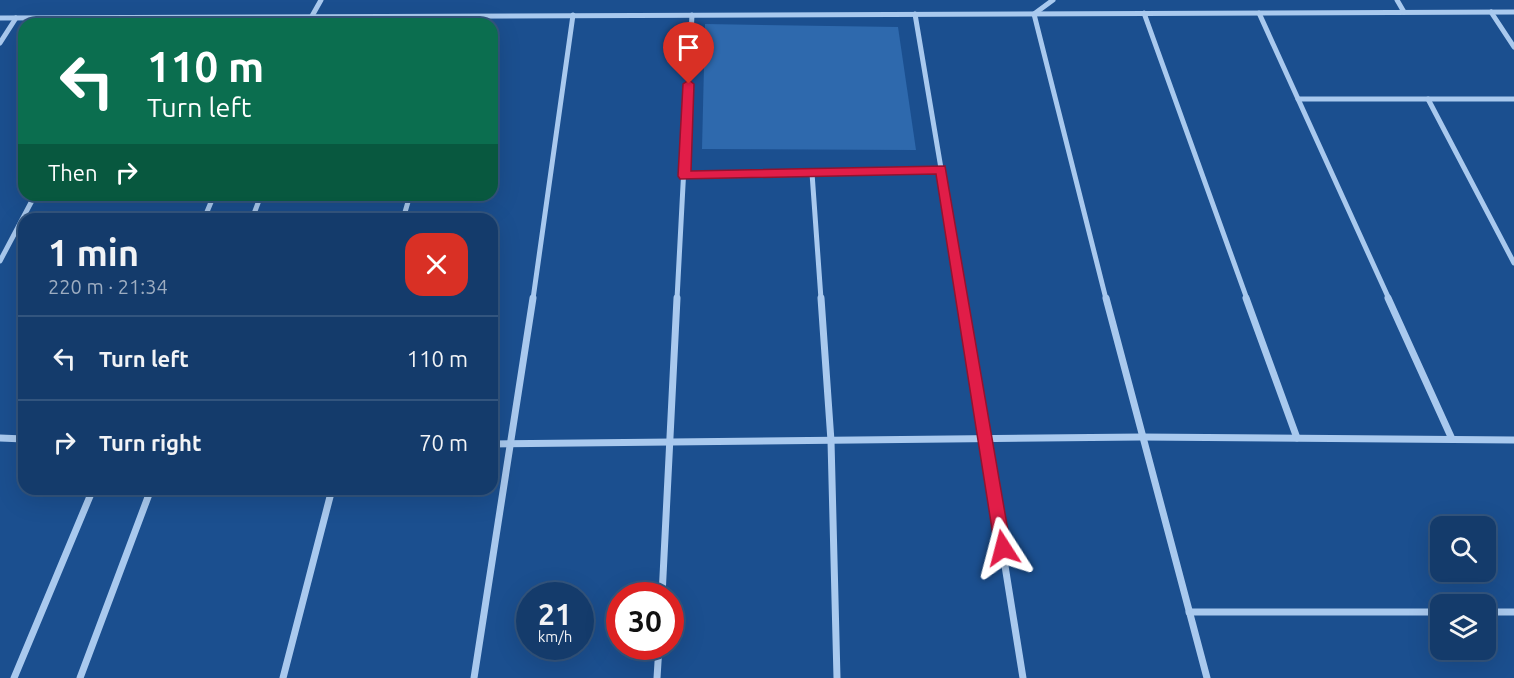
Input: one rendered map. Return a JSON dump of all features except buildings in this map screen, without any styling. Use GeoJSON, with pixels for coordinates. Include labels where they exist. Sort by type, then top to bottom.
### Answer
{"type":"FeatureCollection","features":[{"type":"Feature","properties":{"kind":"street"},"geometry":{"type":"LineString","coordinates":[[312,16],[321,0]]}},
{"type":"Feature","properties":{"kind":"street"},"geometry":{"type":"LineString","coordinates":[[1034,14],[1053,0]]}},
{"type":"Feature","properties":{"kind":"street"},"geometry":{"type":"LineString","coordinates":[[1397,0],[1404,12]]}},
{"type":"Feature","properties":{"kind":"street"},"geometry":{"type":"LineString","coordinates":[[1491,12],[1514,47]]}},
{"type":"Feature","properties":{"kind":"street"},"geometry":{"type":"LineString","coordinates":[[0,18],[1514,12]]}},
{"type":"Feature","properties":{"kind":"street"},"geometry":{"type":"LineString","coordinates":[[1144,13],[1297,438]]}},
{"type":"Feature","properties":{"kind":"street"},"geometry":{"type":"LineString","coordinates":[[1259,13],[1452,439]]}},
{"type":"Feature","properties":{"kind":"street"},"geometry":{"type":"LineString","coordinates":[[915,14],[986,439],[1023,678]]}},
{"type":"Feature","properties":{"kind":"street"},"geometry":{"type":"LineString","coordinates":[[1034,14],[1141,437],[1207,678]]}},
{"type":"Feature","properties":{"kind":"street"},"geometry":{"type":"LineString","coordinates":[[474,678],[512,444],[573,15]]}},
{"type":"Feature","properties":{"kind":"street"},"geometry":{"type":"LineString","coordinates":[[663,582],[692,15]]}},
{"type":"Feature","properties":{"kind":"street"},"geometry":{"type":"LineString","coordinates":[[0,43],[16,18]]}},
{"type":"Feature","properties":{"kind":"street"},"geometry":{"type":"LineString","coordinates":[[1298,99],[1514,99]]}},
{"type":"Feature","properties":{"kind":"street"},"geometry":{"type":"LineString","coordinates":[[1428,99],[1514,262]]}},
{"type":"Feature","properties":{"kind":"street"},"geometry":{"type":"LineString","coordinates":[[684,176],[941,170]]}},
{"type":"Feature","properties":{"kind":"street"},"geometry":{"type":"LineString","coordinates":[[812,173],[831,441],[837,678]]}},
{"type":"Feature","properties":{"kind":"street"},"geometry":{"type":"LineString","coordinates":[[0,261],[18,228]]}},
{"type":"Feature","properties":{"kind":"street"},"geometry":{"type":"LineString","coordinates":[[498,444],[1141,437],[1514,440]]}},
{"type":"Feature","properties":{"kind":"street"},"geometry":{"type":"LineString","coordinates":[[0,438],[18,439]]}},
{"type":"Feature","properties":{"kind":"street"},"geometry":{"type":"LineString","coordinates":[[14,678],[90,495]]}},
{"type":"Feature","properties":{"kind":"street"},"geometry":{"type":"LineString","coordinates":[[80,678],[149,495]]}},
{"type":"Feature","properties":{"kind":"street"},"geometry":{"type":"LineString","coordinates":[[283,678],[330,495]]}},
{"type":"Feature","properties":{"kind":"street"},"geometry":{"type":"LineString","coordinates":[[1189,612],[1430,612]]}},
{"type":"Feature","properties":{"kind":"street"},"geometry":{"type":"LineString","coordinates":[[1496,612],[1514,612]]}},
{"type":"Feature","properties":{"kind":"street"},"geometry":{"type":"LineString","coordinates":[[657,678],[658,660]]}},
{"type":"Feature","properties":{"kind":"shaded area"},"geometry":{"type":"Polygon","coordinates":[[[705,24],[898,27],[916,150],[702,149],[705,24]]]}},
{"type":"Feature","properties":{"kind":"route"},"geometry":{"type":"LineString","coordinates":[[689,84],[684,176],[941,170],[1003,548]]}}]}
